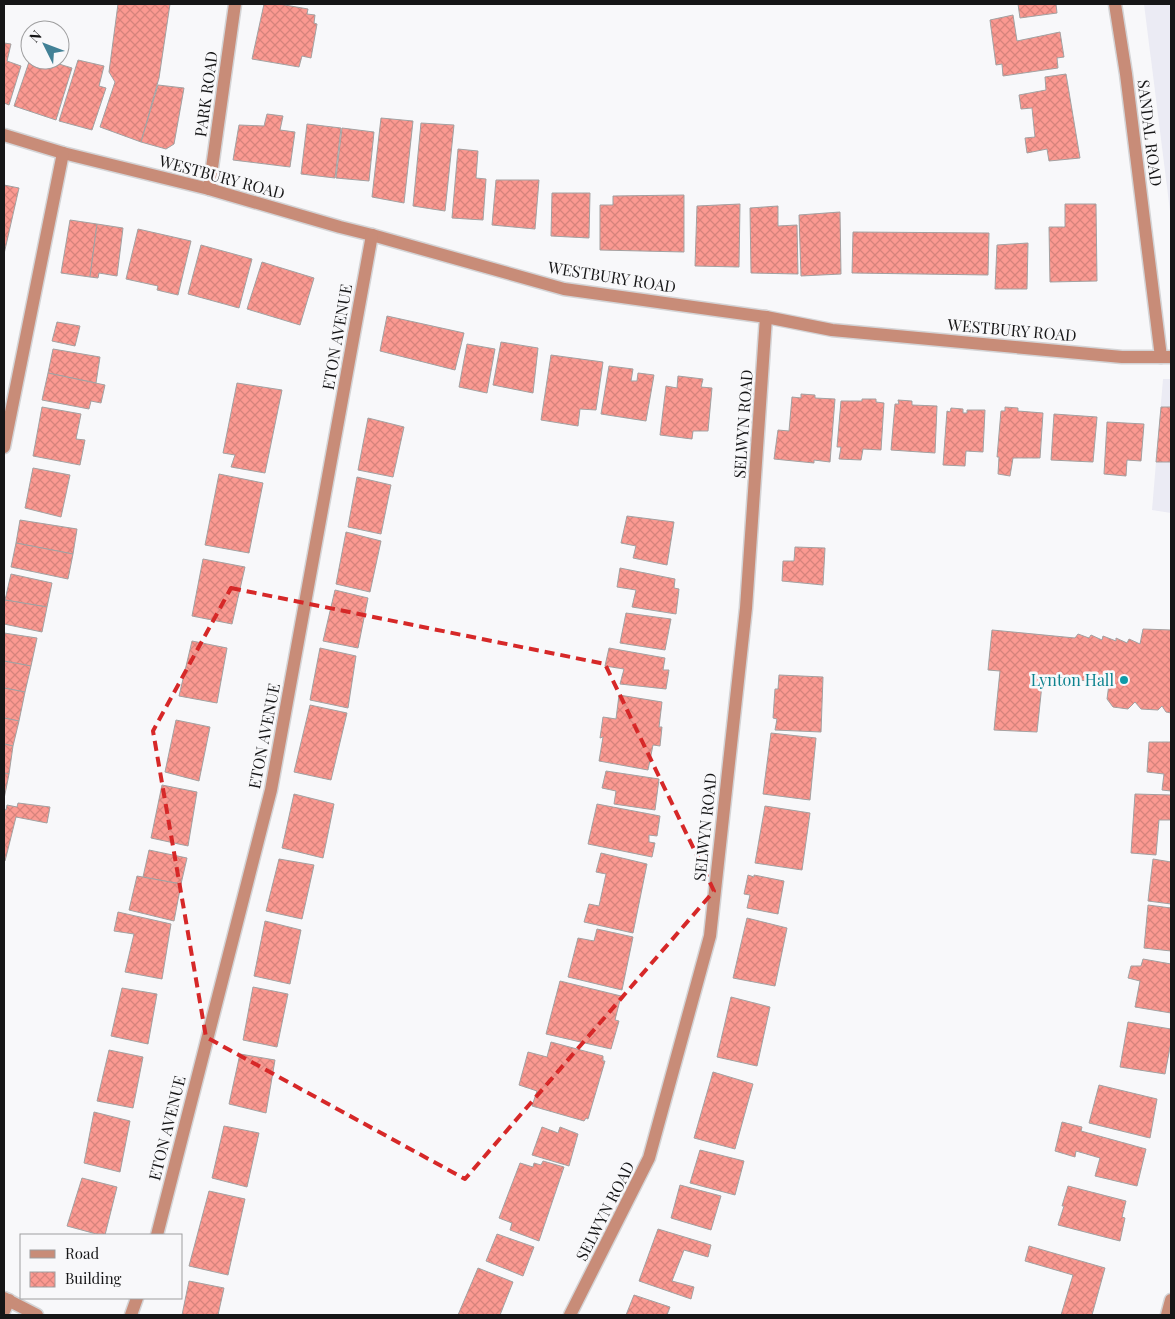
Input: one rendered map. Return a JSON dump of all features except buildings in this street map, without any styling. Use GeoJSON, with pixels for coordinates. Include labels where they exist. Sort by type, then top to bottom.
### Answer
{"type":"FeatureCollection","features":[{"type":"Feature","properties":{"kind":"street","name":"PARK ROAD"},"geometry":{"type":"LineString","coordinates":[[209,189],[235,4]]}},
{"type":"Feature","properties":{"kind":"street","name":"SANDAL ROAD"},"geometry":{"type":"LineString","coordinates":[[1115,4],[1166,357]]}},
{"type":"Feature","properties":{"kind":"street","name":"WESTBURY ROAD"},"geometry":{"type":"LineString","coordinates":[[4,135],[62,153],[209,189],[340,228],[372,235],[564,289],[766,317],[832,330],[1122,357],[1166,357]]}},
{"type":"Feature","properties":{"kind":"street"},"geometry":{"type":"LineString","coordinates":[[4,447],[62,153]]}},
{"type":"Feature","properties":{"kind":"street","name":"ETON AVENUE"},"geometry":{"type":"LineString","coordinates":[[157,1234],[271,790],[372,235]]}},
{"type":"Feature","properties":{"kind":"street","name":"SELWYN ROAD"},"geometry":{"type":"LineString","coordinates":[[570,1315],[649,1158],[710,936],[746,608],[766,317]]}},
{"type":"Feature","properties":{"kind":"street"},"geometry":{"type":"LineString","coordinates":[[131,1315],[137,1299]]}},
{"type":"Feature","properties":{"kind":"street"},"geometry":{"type":"LineString","coordinates":[[1167,1315],[1171,1300]]}},
{"type":"Feature","properties":{"kind":"street"},"geometry":{"type":"LineString","coordinates":[[5,1303],[37,1315]]}},
{"type":"Feature","properties":{"kind":"highlighted area"},"geometry":{"type":"Polygon","coordinates":[[[231,588],[605,664],[714,891],[465,1179],[206,1037],[153,731],[231,588]]]}},
{"type":"Feature","properties":{"kind":"shaded area"},"geometry":{"type":"Polygon","coordinates":[[[1144,4],[1171,4],[1171,219],[1144,4]]]}},
{"type":"Feature","properties":{"kind":"shaded area"},"geometry":{"type":"Polygon","coordinates":[[[1163,379],[1171,379],[1171,513],[1152,510],[1163,379]]]}},
{"type":"Feature","properties":{"kind":"place","name":"Lynton Hall"},"geometry":{"type":"Point","coordinates":[1124,680]}}]}
